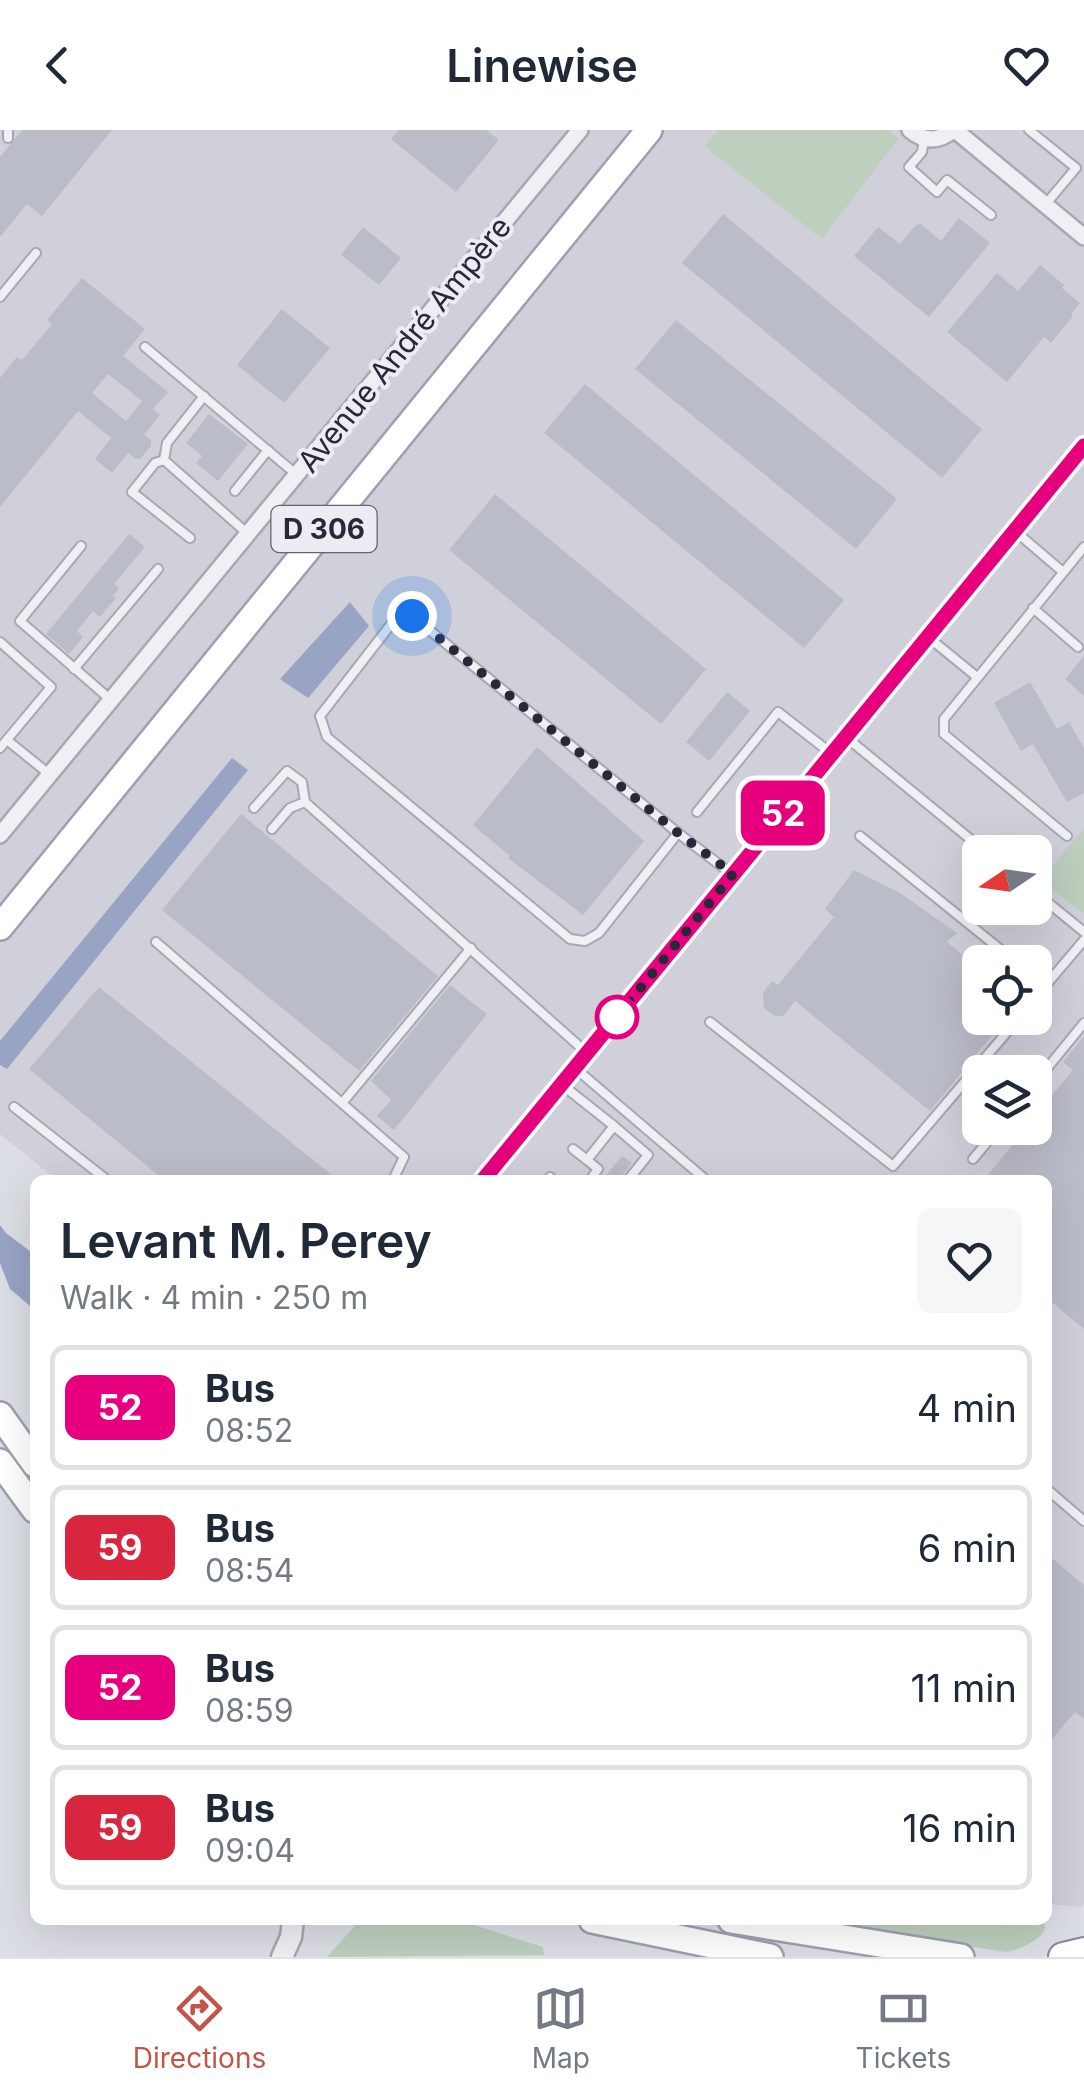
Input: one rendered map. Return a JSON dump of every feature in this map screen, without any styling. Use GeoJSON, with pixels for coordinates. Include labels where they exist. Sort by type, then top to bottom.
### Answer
{"type":"FeatureCollection","features":[{"type":"Feature","properties":{"kind":"highway"},"geometry":{"type":"LineString","coordinates":[[1063,1957],[1084,1952]]}},
{"type":"Feature","properties":{"kind":"main road","name":"D 306"},"geometry":{"type":"LineString","coordinates":[[0,927],[649,130]]}},
{"type":"Feature","properties":{"kind":"main road"},"geometry":{"type":"LineString","coordinates":[[0,1415],[30,1457]]}},
{"type":"Feature","properties":{"kind":"main road"},"geometry":{"type":"LineString","coordinates":[[0,1462],[30,1503]]}},
{"type":"Feature","properties":{"kind":"main road"},"geometry":{"type":"LineString","coordinates":[[616,1925],[770,1957]]}},
{"type":"Feature","properties":{"kind":"main road"},"geometry":{"type":"LineString","coordinates":[[762,1925],[961,1957]]}},
{"type":"Feature","properties":{"kind":"street","name":"Avenue André Ampère"},"geometry":{"type":"LineString","coordinates":[[0,835],[580,130]]}},
{"type":"Feature","properties":{"kind":"street"},"geometry":{"type":"LineString","coordinates":[[917,134],[940,138],[954,130],[1084,237]]}},
{"type":"Feature","properties":{"kind":"street"},"geometry":{"type":"LineString","coordinates":[[487,1175],[1084,446]]}},
{"type":"Feature","properties":{"kind":"lane"},"geometry":{"type":"LineString","coordinates":[[1029,130],[1076,168],[1045,205]]}},
{"type":"Feature","properties":{"kind":"lane"},"geometry":{"type":"LineString","coordinates":[[917,134],[922,152],[909,167],[937,192],[947,180],[991,215]]}},
{"type":"Feature","properties":{"kind":"lane"},"geometry":{"type":"LineString","coordinates":[[0,296],[36,253]]}},
{"type":"Feature","properties":{"kind":"lane"},"geometry":{"type":"LineString","coordinates":[[144,347],[297,475]]}},
{"type":"Feature","properties":{"kind":"lane"},"geometry":{"type":"LineString","coordinates":[[164,460],[167,443],[204,396]]}},
{"type":"Feature","properties":{"kind":"lane"},"geometry":{"type":"LineString","coordinates":[[235,491],[268,450]]}},
{"type":"Feature","properties":{"kind":"lane"},"geometry":{"type":"LineString","coordinates":[[164,460],[248,534]]}},
{"type":"Feature","properties":{"kind":"lane"},"geometry":{"type":"LineString","coordinates":[[164,460],[155,462],[132,492],[190,538]]}},
{"type":"Feature","properties":{"kind":"lane"},"geometry":{"type":"LineString","coordinates":[[1015,531],[1063,572]]}},
{"type":"Feature","properties":{"kind":"lane"},"geometry":{"type":"LineString","coordinates":[[81,546],[20,622],[110,700]]}},
{"type":"Feature","properties":{"kind":"lane"},"geometry":{"type":"LineString","coordinates":[[1067,836],[944,734],[944,718],[1084,547]]}},
{"type":"Feature","properties":{"kind":"lane"},"geometry":{"type":"LineString","coordinates":[[74,669],[158,569]]}},
{"type":"Feature","properties":{"kind":"lane"},"geometry":{"type":"LineString","coordinates":[[1033,608],[1078,647]]}},
{"type":"Feature","properties":{"kind":"lane"},"geometry":{"type":"LineString","coordinates":[[678,833],[599,932],[586,941],[570,939],[327,737],[320,716],[392,623],[412,616],[733,874]]}},
{"type":"Feature","properties":{"kind":"lane"},"geometry":{"type":"LineString","coordinates":[[928,637],[977,676]]}},
{"type":"Feature","properties":{"kind":"lane"},"geometry":{"type":"LineString","coordinates":[[0,642],[50,687],[0,748]]}},
{"type":"Feature","properties":{"kind":"lane"},"geometry":{"type":"LineString","coordinates":[[698,812],[778,712],[832,754]]}},
{"type":"Feature","properties":{"kind":"lane"},"geometry":{"type":"LineString","coordinates":[[845,737],[965,835]]}},
{"type":"Feature","properties":{"kind":"lane"},"geometry":{"type":"LineString","coordinates":[[7,740],[49,774]]}},
{"type":"Feature","properties":{"kind":"lane"},"geometry":{"type":"LineString","coordinates":[[254,808],[288,771],[302,782],[306,802],[587,1053]]}},
{"type":"Feature","properties":{"kind":"lane"},"geometry":{"type":"LineString","coordinates":[[272,829],[290,808],[306,802]]}},
{"type":"Feature","properties":{"kind":"lane"},"geometry":{"type":"LineString","coordinates":[[860,836],[995,945]]}},
{"type":"Feature","properties":{"kind":"lane"},"geometry":{"type":"LineString","coordinates":[[1052,906],[1084,932]]}},
{"type":"Feature","properties":{"kind":"lane"},"geometry":{"type":"LineString","coordinates":[[1052,978],[1084,940]]}},
{"type":"Feature","properties":{"kind":"lane"},"geometry":{"type":"LineString","coordinates":[[156,942],[404,1157],[395,1175]]}},
{"type":"Feature","properties":{"kind":"lane"},"geometry":{"type":"LineString","coordinates":[[343,1102],[471,948]]}},
{"type":"Feature","properties":{"kind":"lane"},"geometry":{"type":"LineString","coordinates":[[710,1022],[893,1166],[1005,1035]]}},
{"type":"Feature","properties":{"kind":"lane"},"geometry":{"type":"LineString","coordinates":[[1052,1062],[1084,1023]]}},
{"type":"Feature","properties":{"kind":"lane"},"geometry":{"type":"LineString","coordinates":[[575,1068],[700,1175]]}},
{"type":"Feature","properties":{"kind":"lane"},"geometry":{"type":"LineString","coordinates":[[561,1084],[648,1155],[632,1175]]}},
{"type":"Feature","properties":{"kind":"lane"},"geometry":{"type":"LineString","coordinates":[[14,1107],[101,1175]]}},
{"type":"Feature","properties":{"kind":"lane"},"geometry":{"type":"LineString","coordinates":[[587,1160],[614,1126]]}},
{"type":"Feature","properties":{"kind":"lane"},"geometry":{"type":"LineString","coordinates":[[973,1159],[985,1145]]}},
{"type":"Feature","properties":{"kind":"lane"},"geometry":{"type":"LineString","coordinates":[[572,1149],[598,1169],[594,1175]]}},
{"type":"Feature","properties":{"kind":"lane"},"geometry":{"type":"LineString","coordinates":[[1052,1493],[1084,1521]]}},
{"type":"Feature","properties":{"kind":"shaded area"},"geometry":{"type":"Polygon","coordinates":[[[0,130],[1084,130],[1081,1907],[1052,1904],[1052,1175],[51,1175],[0,1134],[0,130]]]}},
{"type":"Feature","properties":{"kind":"green space"},"geometry":{"type":"Polygon","coordinates":[[[718,130],[889,130],[898,139],[822,239],[704,146],[718,130]]]}},
{"type":"Feature","properties":{"kind":"green space"},"geometry":{"type":"Polygon","coordinates":[[[1084,828],[1084,914],[1052,889],[1052,867],[1084,828]]]}},
{"type":"Feature","properties":{"kind":"green space"},"geometry":{"type":"Polygon","coordinates":[[[356,1925],[474,1925],[543,1947],[544,1955],[327,1957],[356,1925]]]}},
{"type":"Feature","properties":{"kind":"green space"},"geometry":{"type":"Polygon","coordinates":[[[835,1925],[1044,1925],[1035,1940],[1006,1952],[835,1925]]]}},
{"type":"Feature","properties":{"kind":"water"},"geometry":{"type":"Polygon","coordinates":[[[350,602],[369,626],[308,698],[280,679],[350,602]]]}},
{"type":"Feature","properties":{"kind":"water"},"geometry":{"type":"Polygon","coordinates":[[[232,758],[248,770],[7,1069],[0,1065],[0,1041],[232,758]]]}},
{"type":"Feature","properties":{"kind":"water"},"geometry":{"type":"Polygon","coordinates":[[[0,1225],[30,1251],[30,1306],[10,1289],[0,1263],[0,1225]]]}},
{"type":"Feature","properties":{"kind":"building"},"geometry":{"type":"Polygon","coordinates":[[[22,130],[112,130],[42,216],[27,204],[0,237],[0,157],[22,130]]]}},
{"type":"Feature","properties":{"kind":"building"},"geometry":{"type":"Polygon","coordinates":[[[398,130],[486,130],[499,140],[456,192],[391,139],[398,130]]]}},
{"type":"Feature","properties":{"kind":"building"},"geometry":{"type":"Polygon","coordinates":[[[723,214],[982,429],[942,478],[682,263],[723,214]]]}},
{"type":"Feature","properties":{"kind":"building"},"geometry":{"type":"Polygon","coordinates":[[[959,218],[990,243],[929,317],[854,256],[878,227],[900,244],[921,224],[941,241],[959,218]]]}},
{"type":"Feature","properties":{"kind":"building"},"geometry":{"type":"Polygon","coordinates":[[[363,227],[401,258],[379,285],[341,255],[363,227]]]}},
{"type":"Feature","properties":{"kind":"building"},"geometry":{"type":"Polygon","coordinates":[[[1040,265],[1080,303],[1051,343],[1044,337],[1007,382],[947,332],[997,273],[1018,291],[1040,265]]]}},
{"type":"Feature","properties":{"kind":"building"},"geometry":{"type":"Polygon","coordinates":[[[82,278],[145,329],[123,356],[168,392],[153,409],[160,415],[144,435],[151,440],[151,446],[141,458],[128,453],[112,473],[95,459],[111,438],[78,411],[0,507],[0,378],[17,357],[22,360],[52,324],[47,320],[82,278]],[[108,374],[92,393],[126,421],[142,401],[108,374]]]}},
{"type":"Feature","properties":{"kind":"building"},"geometry":{"type":"Polygon","coordinates":[[[282,309],[330,348],[284,403],[237,365],[282,309]]]}},
{"type":"Feature","properties":{"kind":"building"},"geometry":{"type":"Polygon","coordinates":[[[676,320],[897,499],[856,549],[635,369],[676,320]]]}},
{"type":"Feature","properties":{"kind":"building"},"geometry":{"type":"Polygon","coordinates":[[[585,384],[844,600],[804,648],[544,433],[585,384]]]}},
{"type":"Feature","properties":{"kind":"building"},"geometry":{"type":"Polygon","coordinates":[[[209,414],[248,444],[218,481],[196,463],[202,456],[186,443],[209,414]]]}},
{"type":"Feature","properties":{"kind":"building"},"geometry":{"type":"Polygon","coordinates":[[[495,494],[706,669],[661,724],[449,550],[495,494]]]}},
{"type":"Feature","properties":{"kind":"building"},"geometry":{"type":"Polygon","coordinates":[[[129,534],[145,547],[114,584],[119,588],[113,596],[116,598],[100,617],[93,611],[77,631],[83,637],[69,654],[46,634],[129,534]]]}},
{"type":"Feature","properties":{"kind":"building"},"geometry":{"type":"Polygon","coordinates":[[[1084,656],[1084,696],[1065,679],[1084,656]]]}},
{"type":"Feature","properties":{"kind":"building"},"geometry":{"type":"Polygon","coordinates":[[[1030,682],[1057,729],[1069,722],[1084,748],[1084,793],[1067,802],[1033,744],[1021,751],[994,703],[1030,682]]]}},
{"type":"Feature","properties":{"kind":"building"},"geometry":{"type":"Polygon","coordinates":[[[727,692],[750,711],[709,761],[686,742],[727,692]]]}},
{"type":"Feature","properties":{"kind":"building"},"geometry":{"type":"Polygon","coordinates":[[[537,747],[644,841],[583,915],[508,858],[473,825],[537,747]]]}},
{"type":"Feature","properties":{"kind":"building"},"geometry":{"type":"Polygon","coordinates":[[[241,814],[438,976],[359,1071],[162,910],[241,814]]]}},
{"type":"Feature","properties":{"kind":"building"},"geometry":{"type":"Polygon","coordinates":[[[854,870],[900,893],[957,933],[947,942],[962,954],[962,1035],[992,1035],[976,1055],[962,1055],[962,1072],[930,1111],[795,1001],[783,1016],[775,1016],[764,1008],[763,993],[772,981],[778,985],[834,917],[825,909],[854,870]]]}},
{"type":"Feature","properties":{"kind":"building"},"geometry":{"type":"Polygon","coordinates":[[[450,985],[487,1014],[394,1130],[377,1116],[391,1100],[371,1081],[450,985]]]}},
{"type":"Feature","properties":{"kind":"building"},"geometry":{"type":"Polygon","coordinates":[[[99,987],[332,1175],[158,1175],[29,1069],[99,987]]]}},
{"type":"Feature","properties":{"kind":"building"},"geometry":{"type":"Polygon","coordinates":[[[1084,1036],[1084,1329],[1052,1302],[1052,1175],[988,1175],[1012,1145],[1052,1145],[1052,1095],[1073,1070],[1063,1062],[1084,1036]]]}},
{"type":"Feature","properties":{"kind":"building"},"geometry":{"type":"Polygon","coordinates":[[[622,1156],[632,1163],[622,1175],[606,1175],[622,1156]]]}},
{"type":"Feature","properties":{"kind":"building"},"geometry":{"type":"Polygon","coordinates":[[[1052,1558],[1084,1585],[1084,1719],[1075,1712],[1052,1739],[1052,1558]]]}},
{"type":"Feature","properties":{"kind":"bus line","name":"52"},"geometry":{"type":"LineString","coordinates":[[487,1175],[1084,446]]}},
{"type":"Feature","properties":{"kind":"route"},"geometry":{"type":"LineString","coordinates":[[412,616],[733,874],[617,1017]]}}]}
